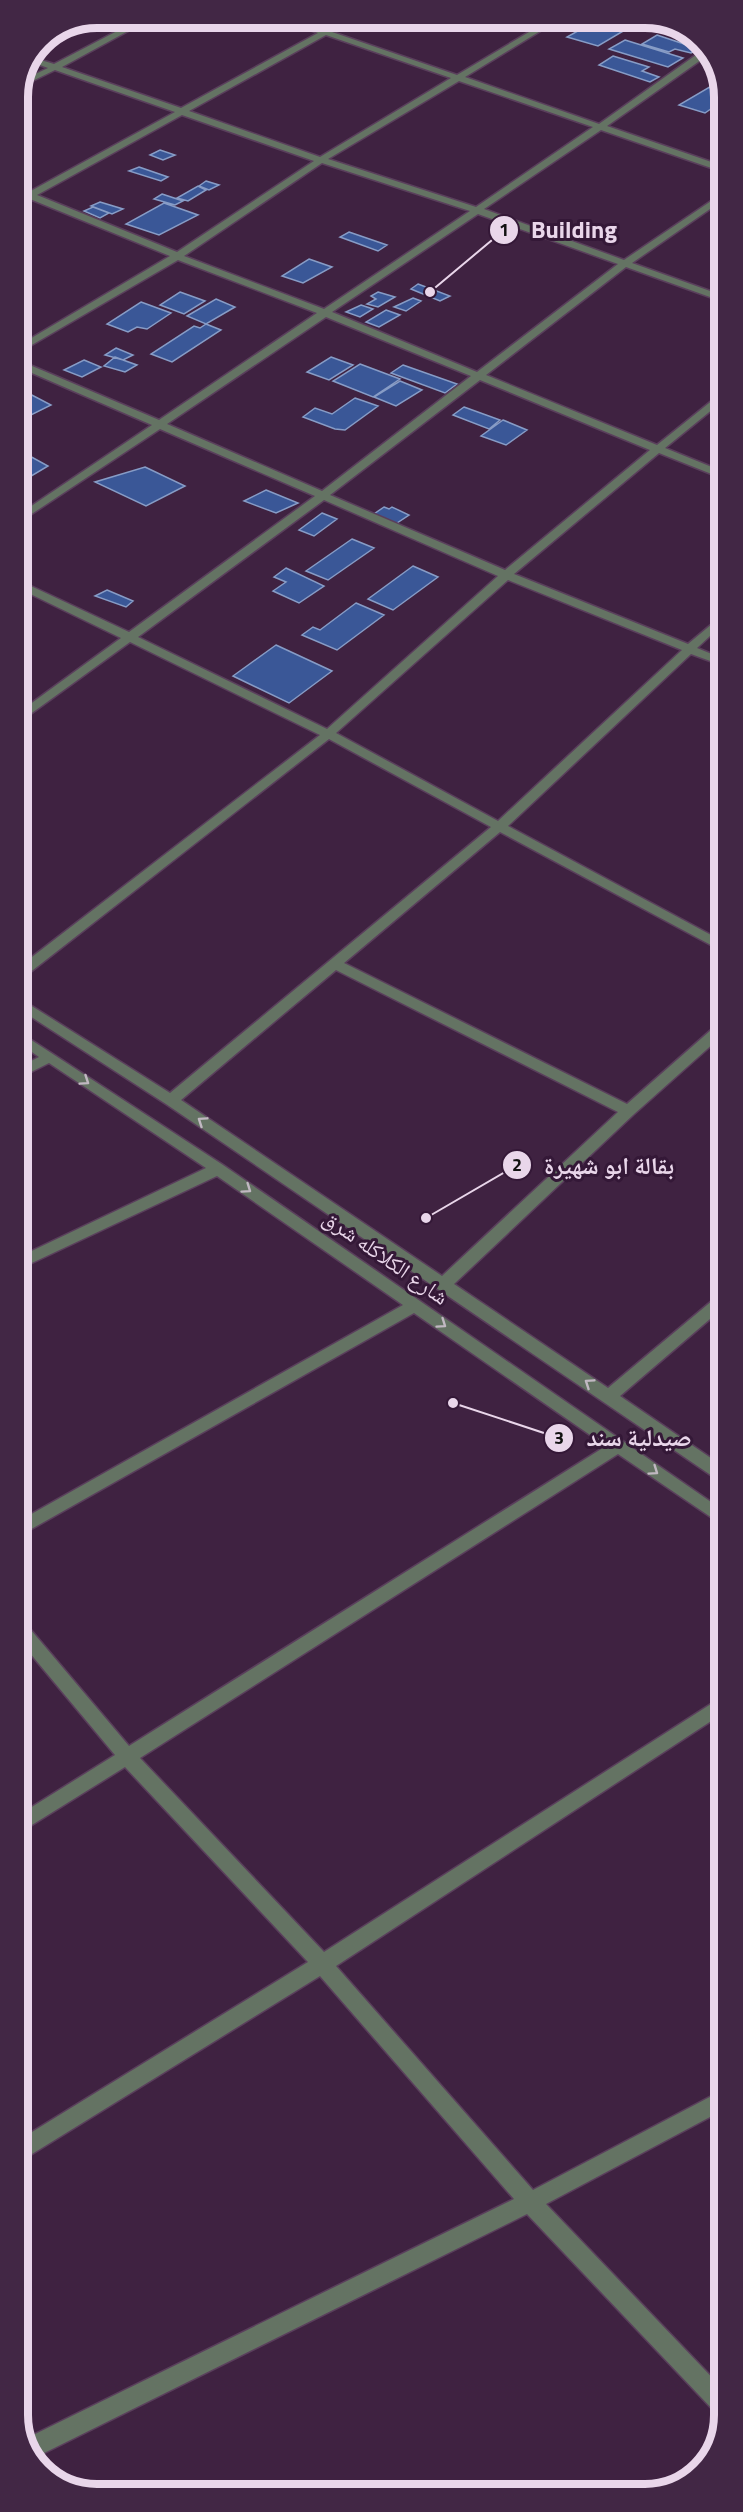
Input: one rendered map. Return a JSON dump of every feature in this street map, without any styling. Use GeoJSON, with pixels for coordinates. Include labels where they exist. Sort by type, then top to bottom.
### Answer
{"type":"FeatureCollection","features":[{"type":"Feature","properties":{"kind":"street"},"geometry":{"type":"LineString","coordinates":[[31,80],[129,28]]}},
{"type":"Feature","properties":{"kind":"street"},"geometry":{"type":"LineString","coordinates":[[311,28],[714,166]]}},
{"type":"Feature","properties":{"kind":"street"},"geometry":{"type":"LineString","coordinates":[[29,195],[332,28]]}},
{"type":"Feature","properties":{"kind":"street"},"geometry":{"type":"LineString","coordinates":[[28,344],[178,255],[321,160],[539,29]]}},
{"type":"Feature","properties":{"kind":"street"},"geometry":{"type":"LineString","coordinates":[[28,513],[600,127],[700,55]]}},
{"type":"Feature","properties":{"kind":"street"},"geometry":{"type":"LineString","coordinates":[[39,62],[321,160],[477,210],[714,295]]}},
{"type":"Feature","properties":{"kind":"street"},"geometry":{"type":"LineString","coordinates":[[29,195],[253,287],[323,312],[714,472]]}},
{"type":"Feature","properties":{"kind":"street"},"geometry":{"type":"LineString","coordinates":[[28,712],[322,496],[625,263],[714,202]]}},
{"type":"Feature","properties":{"kind":"street"},"geometry":{"type":"LineString","coordinates":[[28,367],[506,575],[714,659]]}},
{"type":"Feature","properties":{"kind":"street"},"geometry":{"type":"LineString","coordinates":[[28,967],[328,734],[506,575],[714,403]]}},
{"type":"Feature","properties":{"kind":"street"},"geometry":{"type":"LineString","coordinates":[[28,588],[328,734],[714,943]]}},
{"type":"Feature","properties":{"kind":"street"},"geometry":{"type":"LineString","coordinates":[[171,1100],[500,827],[714,626]]}},
{"type":"Feature","properties":{"kind":"street"},"geometry":{"type":"LineString","coordinates":[[334,963],[628,1111]]}},
{"type":"Feature","properties":{"kind":"street","name":"شارع الكلاكله شرق"},"geometry":{"type":"LineString","coordinates":[[28,1010],[171,1100],[714,1468]]}},
{"type":"Feature","properties":{"kind":"street"},"geometry":{"type":"LineString","coordinates":[[443,1285],[628,1111],[714,1035]]}},
{"type":"Feature","properties":{"kind":"street","name":"شارع الكلاكله شرق"},"geometry":{"type":"LineString","coordinates":[[28,1043],[218,1169],[714,1512]]}},
{"type":"Feature","properties":{"kind":"street"},"geometry":{"type":"LineString","coordinates":[[28,1068],[49,1057]]}},
{"type":"Feature","properties":{"kind":"street"},"geometry":{"type":"LineString","coordinates":[[28,1259],[218,1169]]}},
{"type":"Feature","properties":{"kind":"street"},"geometry":{"type":"LineString","coordinates":[[28,1524],[415,1305]]}},
{"type":"Feature","properties":{"kind":"street"},"geometry":{"type":"LineString","coordinates":[[610,1396],[714,1308]]}},
{"type":"Feature","properties":{"kind":"street"},"geometry":{"type":"LineString","coordinates":[[28,1819],[619,1446]]}},
{"type":"Feature","properties":{"kind":"street"},"geometry":{"type":"LineString","coordinates":[[28,1639],[128,1758],[322,1964],[530,2202],[714,2394]]}},
{"type":"Feature","properties":{"kind":"street"},"geometry":{"type":"LineString","coordinates":[[28,2146],[322,1964],[714,1709]]}},
{"type":"Feature","properties":{"kind":"street"},"geometry":{"type":"LineString","coordinates":[[36,2445],[530,2202],[714,2104]]}},
{"type":"Feature","properties":{"kind":"building"},"geometry":{"type":"Polygon","coordinates":[[[581,29],[625,30],[598,46],[567,37],[581,29]]]}},
{"type":"Feature","properties":{"kind":"building"},"geometry":{"type":"Polygon","coordinates":[[[657,35],[692,46],[696,51],[691,53],[675,49],[669,52],[642,44],[657,35]]]}},
{"type":"Feature","properties":{"kind":"building"},"geometry":{"type":"Polygon","coordinates":[[[625,40],[683,58],[668,67],[609,49],[625,40]]]}},
{"type":"Feature","properties":{"kind":"building"},"geometry":{"type":"Polygon","coordinates":[[[613,56],[649,67],[642,71],[659,77],[650,82],[599,65],[613,56]]]}},
{"type":"Feature","properties":{"kind":"building"},"geometry":{"type":"Polygon","coordinates":[[[713,85],[714,107],[705,113],[679,105],[713,85]]]}},
{"type":"Feature","properties":{"kind":"building"},"geometry":{"type":"Polygon","coordinates":[[[160,150],[175,155],[163,160],[150,155],[160,150]]]}},
{"type":"Feature","properties":{"kind":"building"},"geometry":{"type":"Polygon","coordinates":[[[139,167],[168,177],[161,181],[129,171],[139,167]]]}},
{"type":"Feature","properties":{"kind":"building"},"geometry":{"type":"Polygon","coordinates":[[[206,181],[219,185],[209,190],[199,186],[206,181]]]}},
{"type":"Feature","properties":{"kind":"building"},"geometry":{"type":"Polygon","coordinates":[[[198,186],[206,190],[188,201],[177,198],[198,186]]]}},
{"type":"Feature","properties":{"kind":"building"},"geometry":{"type":"Polygon","coordinates":[[[162,194],[183,201],[175,205],[154,199],[162,194]]]}},
{"type":"Feature","properties":{"kind":"building"},"geometry":{"type":"Polygon","coordinates":[[[100,202],[123,209],[112,214],[91,206],[100,202]]]}},
{"type":"Feature","properties":{"kind":"building"},"geometry":{"type":"Polygon","coordinates":[[[164,203],[198,215],[159,235],[126,224],[164,203]]]}},
{"type":"Feature","properties":{"kind":"building"},"geometry":{"type":"Polygon","coordinates":[[[93,207],[109,213],[100,218],[84,211],[93,207]]]}},
{"type":"Feature","properties":{"kind":"building"},"geometry":{"type":"Polygon","coordinates":[[[349,232],[387,245],[378,251],[340,237],[349,232]]]}},
{"type":"Feature","properties":{"kind":"building"},"geometry":{"type":"Polygon","coordinates":[[[309,259],[332,267],[303,283],[282,276],[309,259]]]}},
{"type":"Feature","properties":{"kind":"building"},"geometry":{"type":"Polygon","coordinates":[[[418,284],[450,296],[440,301],[411,289],[418,284]]]}},
{"type":"Feature","properties":{"kind":"building"},"geometry":{"type":"Polygon","coordinates":[[[180,292],[205,301],[184,314],[160,305],[180,292]]]}},
{"type":"Feature","properties":{"kind":"building"},"geometry":{"type":"Polygon","coordinates":[[[378,292],[395,297],[378,307],[367,304],[376,299],[371,296],[378,292]]]}},
{"type":"Feature","properties":{"kind":"building"},"geometry":{"type":"Polygon","coordinates":[[[413,298],[421,301],[406,311],[394,307],[413,298]]]}},
{"type":"Feature","properties":{"kind":"building"},"geometry":{"type":"Polygon","coordinates":[[[216,299],[235,307],[206,324],[187,316],[216,299]]]}},
{"type":"Feature","properties":{"kind":"building"},"geometry":{"type":"Polygon","coordinates":[[[141,302],[171,313],[147,329],[137,327],[128,332],[107,324],[141,302]]]}},
{"type":"Feature","properties":{"kind":"building"},"geometry":{"type":"Polygon","coordinates":[[[361,305],[373,309],[360,317],[346,312],[361,305]]]}},
{"type":"Feature","properties":{"kind":"building"},"geometry":{"type":"Polygon","coordinates":[[[386,310],[400,315],[379,327],[366,322],[386,310]]]}},
{"type":"Feature","properties":{"kind":"building"},"geometry":{"type":"Polygon","coordinates":[[[206,324],[221,330],[172,362],[151,354],[194,326],[200,328],[206,324]]]}},
{"type":"Feature","properties":{"kind":"building"},"geometry":{"type":"Polygon","coordinates":[[[116,348],[133,355],[123,360],[105,355],[116,348]]]}},
{"type":"Feature","properties":{"kind":"building"},"geometry":{"type":"Polygon","coordinates":[[[115,357],[137,365],[125,372],[104,366],[115,357]]]}},
{"type":"Feature","properties":{"kind":"building"},"geometry":{"type":"Polygon","coordinates":[[[331,357],[353,365],[329,380],[307,372],[331,357]]]}},
{"type":"Feature","properties":{"kind":"building"},"geometry":{"type":"Polygon","coordinates":[[[84,360],[101,367],[82,377],[64,370],[84,360]]]}},
{"type":"Feature","properties":{"kind":"building"},"geometry":{"type":"Polygon","coordinates":[[[360,364],[400,379],[373,397],[333,381],[360,364]]]}},
{"type":"Feature","properties":{"kind":"building"},"geometry":{"type":"Polygon","coordinates":[[[403,365],[457,384],[445,393],[391,373],[403,365]]]}},
{"type":"Feature","properties":{"kind":"building"},"geometry":{"type":"Polygon","coordinates":[[[400,381],[422,390],[396,406],[374,397],[400,381]]]}},
{"type":"Feature","properties":{"kind":"building"},"geometry":{"type":"Polygon","coordinates":[[[28,393],[51,405],[28,416],[28,393]]]}},
{"type":"Feature","properties":{"kind":"building"},"geometry":{"type":"Polygon","coordinates":[[[355,398],[378,406],[345,430],[335,429],[303,417],[315,408],[332,414],[355,398]]]}},
{"type":"Feature","properties":{"kind":"building"},"geometry":{"type":"Polygon","coordinates":[[[464,407],[500,420],[489,429],[453,415],[464,407]]]}},
{"type":"Feature","properties":{"kind":"building"},"geometry":{"type":"Polygon","coordinates":[[[503,420],[527,430],[506,445],[481,436],[503,420]]]}},
{"type":"Feature","properties":{"kind":"building"},"geometry":{"type":"Polygon","coordinates":[[[28,455],[48,466],[28,478],[28,455]]]}},
{"type":"Feature","properties":{"kind":"building"},"geometry":{"type":"Polygon","coordinates":[[[145,467],[185,486],[146,506],[95,482],[145,467]]]}},
{"type":"Feature","properties":{"kind":"building"},"geometry":{"type":"Polygon","coordinates":[[[266,490],[298,503],[276,513],[244,501],[266,490]]]}},
{"type":"Feature","properties":{"kind":"building"},"geometry":{"type":"Polygon","coordinates":[[[384,507],[389,509],[392,507],[409,515],[394,525],[371,516],[384,507]]]}},
{"type":"Feature","properties":{"kind":"building"},"geometry":{"type":"Polygon","coordinates":[[[322,513],[337,519],[314,536],[299,530],[322,513]]]}},
{"type":"Feature","properties":{"kind":"building"},"geometry":{"type":"Polygon","coordinates":[[[352,539],[374,548],[328,580],[306,571],[352,539]]]}},
{"type":"Feature","properties":{"kind":"building"},"geometry":{"type":"Polygon","coordinates":[[[413,566],[438,577],[393,610],[368,599],[413,566]]]}},
{"type":"Feature","properties":{"kind":"building"},"geometry":{"type":"Polygon","coordinates":[[[286,568],[324,586],[299,603],[273,591],[286,582],[274,577],[286,568]]]}},
{"type":"Feature","properties":{"kind":"building"},"geometry":{"type":"Polygon","coordinates":[[[107,590],[133,601],[126,607],[95,596],[107,590]]]}},
{"type":"Feature","properties":{"kind":"building"},"geometry":{"type":"Polygon","coordinates":[[[356,603],[384,615],[337,650],[302,635],[313,627],[320,630],[356,603]]]}},
{"type":"Feature","properties":{"kind":"building"},"geometry":{"type":"Polygon","coordinates":[[[276,645],[332,671],[289,703],[233,676],[276,645]]]}},
{"type":"Feature","properties":{"kind":"place","name":"Building"},"geometry":{"type":"Point","coordinates":[430,292]}},
{"type":"Feature","properties":{"kind":"place","name":"بقالة ابو شهيرة"},"geometry":{"type":"Point","coordinates":[426,1218]}},
{"type":"Feature","properties":{"kind":"place","name":"صيدلية سند"},"geometry":{"type":"Point","coordinates":[453,1403]}}]}
